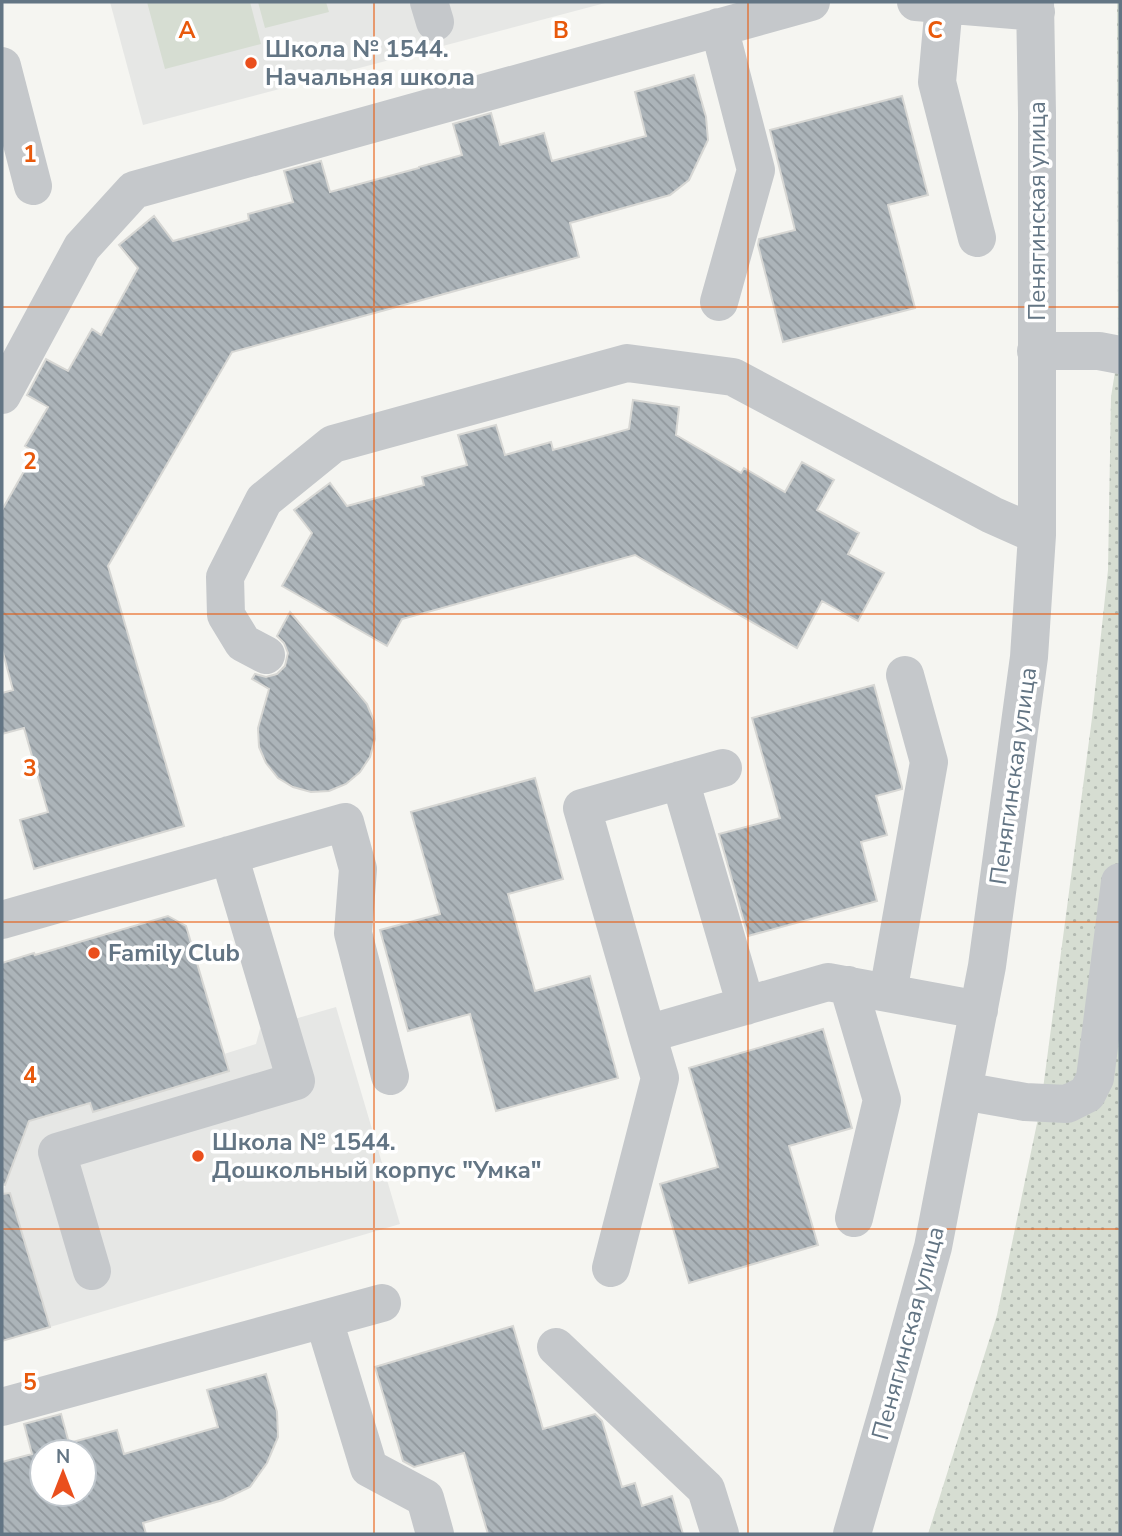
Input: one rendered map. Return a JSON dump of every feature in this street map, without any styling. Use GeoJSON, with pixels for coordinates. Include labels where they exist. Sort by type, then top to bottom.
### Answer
{"type":"FeatureCollection","features":[{"type":"Feature","properties":{"kind":"street"},"geometry":{"type":"LineString","coordinates":[[2,395],[82,247],[134,190],[811,2]]}},
{"type":"Feature","properties":{"kind":"street"},"geometry":{"type":"LineString","coordinates":[[978,238],[937,82],[930,3],[1036,7]]}},
{"type":"Feature","properties":{"kind":"street","name":"Пенягинская улица"},"geometry":{"type":"LineString","coordinates":[[852,1534],[933,1247],[987,966],[1029,657],[1037,536],[1036,7]]}},
{"type":"Feature","properties":{"kind":"street"},"geometry":{"type":"LineString","coordinates":[[719,27],[755,170],[719,302]]}},
{"type":"Feature","properties":{"kind":"street"},"geometry":{"type":"LineString","coordinates":[[2,66],[33,186]]}},
{"type":"Feature","properties":{"kind":"street"},"geometry":{"type":"LineString","coordinates":[[1037,351],[1099,351],[1120,355]]}},
{"type":"Feature","properties":{"kind":"street"},"geometry":{"type":"LineString","coordinates":[[265,655],[243,643],[226,615],[225,577],[264,500],[333,444],[627,363],[733,377],[1037,536]]}},
{"type":"Feature","properties":{"kind":"street"},"geometry":{"type":"LineString","coordinates":[[888,993],[929,762],[905,675]]}},
{"type":"Feature","properties":{"kind":"street"},"geometry":{"type":"LineString","coordinates":[[611,1268],[660,1078],[582,808],[723,768]]}},
{"type":"Feature","properties":{"kind":"street"},"geometry":{"type":"LineString","coordinates":[[680,780],[746,1006]]}},
{"type":"Feature","properties":{"kind":"street"},"geometry":{"type":"LineString","coordinates":[[2,920],[345,822],[358,869],[353,933],[390,1076]]}},
{"type":"Feature","properties":{"kind":"street"},"geometry":{"type":"LineString","coordinates":[[92,1271],[57,1153],[296,1082],[229,856]]}},
{"type":"Feature","properties":{"kind":"street"},"geometry":{"type":"LineString","coordinates":[[963,1091],[1025,1102],[1067,1104],[1087,1094],[1095,1078],[1120,882]]}},
{"type":"Feature","properties":{"kind":"street"},"geometry":{"type":"LineString","coordinates":[[647,1034],[828,982],[979,1010]]}},
{"type":"Feature","properties":{"kind":"street"},"geometry":{"type":"LineString","coordinates":[[848,985],[881,1100],[854,1218]]}},
{"type":"Feature","properties":{"kind":"street"},"geometry":{"type":"LineString","coordinates":[[2,1407],[382,1303]]}},
{"type":"Feature","properties":{"kind":"street"},"geometry":{"type":"LineString","coordinates":[[324,1320],[369,1468],[425,1498],[435,1534]]}},
{"type":"Feature","properties":{"kind":"street"},"geometry":{"type":"LineString","coordinates":[[556,1347],[706,1489],[720,1534]]}},
{"type":"Feature","properties":{"kind":"shaded area","name":"Школа № 1544. Начальная школа"},"geometry":{"type":"Polygon","coordinates":[[[110,2],[609,2],[143,125],[110,2]]]}},
{"type":"Feature","properties":{"kind":"shaded area"},"geometry":{"type":"Polygon","coordinates":[[[147,2],[250,2],[261,44],[165,69],[147,2]]]}},
{"type":"Feature","properties":{"kind":"shaded area"},"geometry":{"type":"Polygon","coordinates":[[[258,2],[326,2],[329,12],[265,28],[258,2]]]}},
{"type":"Feature","properties":{"kind":"shaded area"},"geometry":{"type":"Polygon","coordinates":[[[1117,2],[1120,2],[1120,1534],[928,1534],[997,1315],[1041,1104],[1092,718],[1108,570],[1111,397],[1118,353],[1117,2]]]}},
{"type":"Feature","properties":{"kind":"shaded area","name":"Школа № 1544. Дошкольный корпус \"Умка\""},"geometry":{"type":"Polygon","coordinates":[[[336,1007],[400,1224],[50,1327],[10,1192],[2,1194],[29,1121],[90,1103],[93,1112],[229,1071],[224,1054],[256,1044],[260,1029],[336,1007]]]}},
{"type":"Feature","properties":{"kind":"building"},"geometry":{"type":"Polygon","coordinates":[[[694,75],[706,117],[708,140],[689,180],[670,195],[570,223],[579,257],[232,352],[108,566],[184,826],[34,869],[20,820],[48,812],[24,728],[2,734],[2,693],[13,690],[2,649],[2,510],[35,452],[25,446],[48,407],[27,395],[46,359],[68,371],[92,329],[101,335],[138,268],[119,245],[154,216],[173,241],[249,220],[248,214],[293,202],[284,171],[321,161],[330,192],[462,155],[453,124],[491,113],[500,145],[544,133],[552,161],[646,136],[635,92],[694,75]]]}},
{"type":"Feature","properties":{"kind":"building"},"geometry":{"type":"Polygon","coordinates":[[[902,96],[928,195],[888,205],[915,308],[783,342],[758,245],[759,239],[795,230],[770,130],[902,96]]]}},
{"type":"Feature","properties":{"kind":"building"},"geometry":{"type":"Polygon","coordinates":[[[633,400],[679,407],[676,435],[741,473],[744,468],[785,492],[802,462],[834,480],[817,510],[859,533],[848,554],[884,573],[858,621],[822,601],[797,648],[635,555],[402,619],[387,646],[282,586],[312,533],[294,510],[330,483],[347,506],[424,485],[422,477],[467,465],[458,435],[496,425],[505,455],[551,442],[553,450],[629,429],[633,400]]]}},
{"type":"Feature","properties":{"kind":"building"},"geometry":{"type":"Polygon","coordinates":[[[290,612],[367,704],[374,721],[375,739],[370,757],[360,772],[346,784],[329,791],[311,792],[293,787],[278,778],[266,763],[259,747],[258,728],[269,689],[252,679],[255,674],[266,677],[277,674],[285,666],[288,653],[277,636],[290,612]]]}},
{"type":"Feature","properties":{"kind":"building"},"geometry":{"type":"Polygon","coordinates":[[[874,685],[902,787],[876,796],[887,835],[861,842],[877,901],[748,936],[719,834],[780,818],[752,718],[874,685]]]}},
{"type":"Feature","properties":{"kind":"building"},"geometry":{"type":"Polygon","coordinates":[[[535,778],[563,879],[508,894],[535,991],[590,976],[618,1078],[496,1111],[470,1014],[408,1031],[380,930],[440,914],[411,812],[535,778]]]}},
{"type":"Feature","properties":{"kind":"building"},"geometry":{"type":"Polygon","coordinates":[[[168,916],[186,926],[229,1071],[93,1112],[90,1103],[29,1121],[5,1185],[2,1184],[2,963],[168,916]]]}},
{"type":"Feature","properties":{"kind":"building"},"geometry":{"type":"Polygon","coordinates":[[[823,1029],[852,1128],[789,1146],[818,1245],[689,1283],[660,1184],[718,1167],[689,1068],[823,1029]]]}},
{"type":"Feature","properties":{"kind":"building"},"geometry":{"type":"Polygon","coordinates":[[[10,1193],[50,1327],[2,1341],[2,1194],[10,1193]]]}},
{"type":"Feature","properties":{"kind":"building"},"geometry":{"type":"Polygon","coordinates":[[[513,1326],[543,1429],[595,1414],[602,1421],[622,1487],[635,1483],[642,1506],[672,1496],[683,1534],[488,1534],[464,1453],[414,1467],[403,1461],[375,1367],[513,1326]]]}},
{"type":"Feature","properties":{"kind":"building"},"geometry":{"type":"Polygon","coordinates":[[[266,1374],[277,1412],[278,1437],[267,1463],[250,1487],[223,1500],[143,1523],[146,1534],[2,1534],[2,1462],[28,1455],[28,1508],[98,1508],[98,1438],[87,1438],[117,1430],[124,1454],[218,1427],[207,1390],[266,1374]]]}},
{"type":"Feature","properties":{"kind":"building"},"geometry":{"type":"Polygon","coordinates":[[[61,1414],[68,1438],[28,1439],[24,1424],[61,1414]]]}},
{"type":"Feature","properties":{"kind":"place","name":"Школа № 1544. Начальная школа"},"geometry":{"type":"Point","coordinates":[251,63]}},
{"type":"Feature","properties":{"kind":"place","name":"Family Club"},"geometry":{"type":"Point","coordinates":[94,953]}},
{"type":"Feature","properties":{"kind":"place","name":"Школа № 1544. Дошкольный корпус \"Умка\""},"geometry":{"type":"Point","coordinates":[198,1156]}}]}
